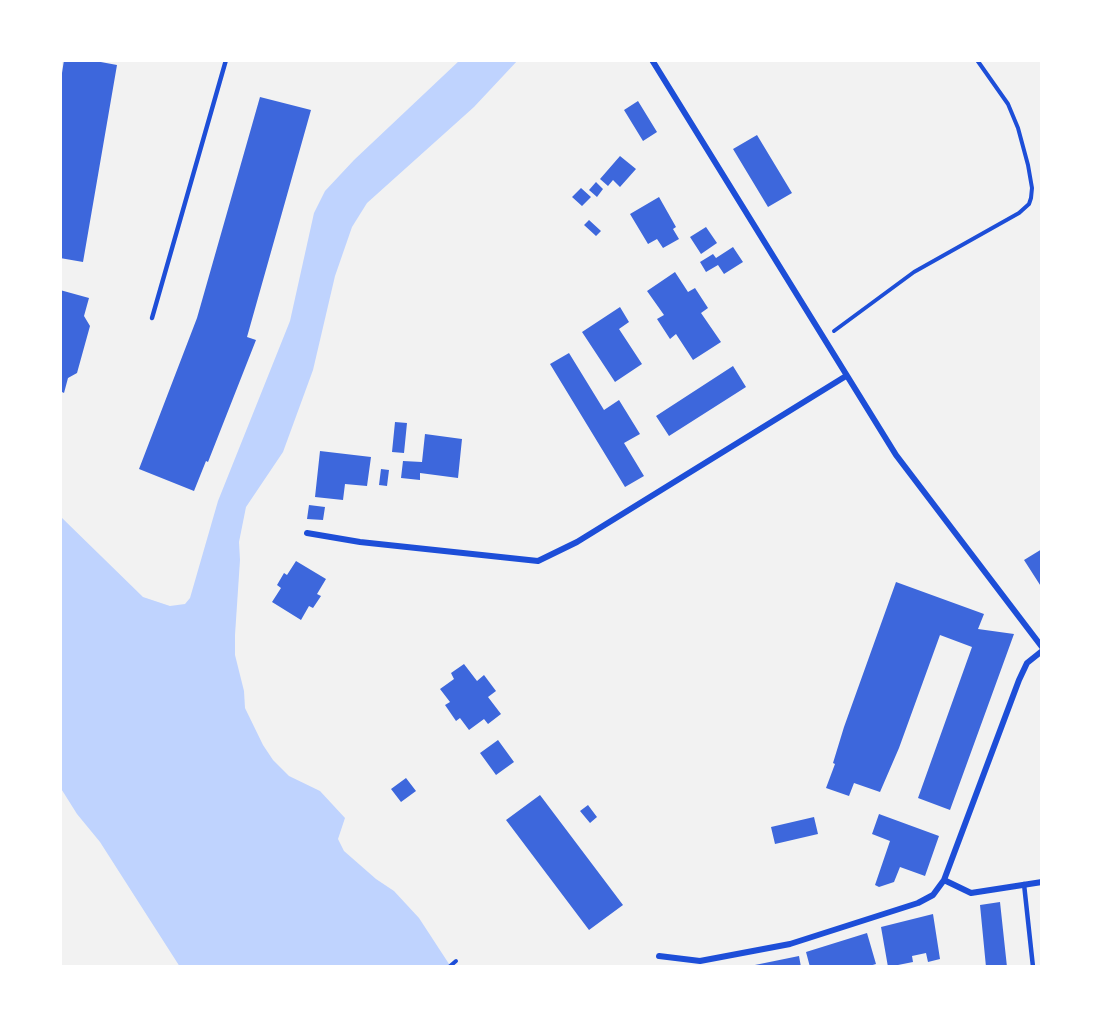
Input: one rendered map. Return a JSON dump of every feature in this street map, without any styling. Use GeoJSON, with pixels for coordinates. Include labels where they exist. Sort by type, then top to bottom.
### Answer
{"type":"FeatureCollection","features":[{"type":"Feature","properties":{"kind":"street"},"geometry":{"type":"LineString","coordinates":[[652,60],[896,455],[1042,649],[1027,663],[1019,680],[944,880],[933,895],[918,903],[790,944],[700,961],[659,956]]}},
{"type":"Feature","properties":{"kind":"street"},"geometry":{"type":"LineString","coordinates":[[307,533],[360,542],[538,561],[577,542],[846,376]]}},
{"type":"Feature","properties":{"kind":"street"},"geometry":{"type":"LineString","coordinates":[[944,880],[970,893],[1042,882]]}},
{"type":"Feature","properties":{"kind":"lane"},"geometry":{"type":"LineString","coordinates":[[152,318],[226,60]]}},
{"type":"Feature","properties":{"kind":"lane"},"geometry":{"type":"LineString","coordinates":[[1024,884],[1033,967]]}},
{"type":"Feature","properties":{"kind":"path"},"geometry":{"type":"LineString","coordinates":[[824,339],[914,272],[1019,213],[1029,204],[1032,188],[1018,128],[1008,104],[977,60]]}},
{"type":"Feature","properties":{"kind":"path"},"geometry":{"type":"LineString","coordinates":[[449,967],[456,961]]}},
{"type":"Feature","properties":{"kind":"water"},"geometry":{"type":"Polygon","coordinates":[[[460,60],[518,60],[474,107],[367,203],[352,227],[335,276],[313,370],[283,452],[246,507],[239,542],[235,635],[235,655],[244,691],[245,708],[263,745],[273,760],[289,776],[320,791],[345,818],[338,839],[344,851],[376,879],[394,891],[419,918],[451,967],[180,967],[100,842],[77,814],[60,787],[60,516],[143,597],[170,606],[185,604],[190,598],[218,501],[290,321],[314,213],[325,191],[354,160],[460,60]]]}},
{"type":"Feature","properties":{"kind":"building"},"geometry":{"type":"Polygon","coordinates":[[[64,60],[90,60],[117,65],[83,262],[60,258],[60,86],[64,60]]]}},
{"type":"Feature","properties":{"kind":"building"},"geometry":{"type":"Polygon","coordinates":[[[260,97],[311,110],[247,337],[256,340],[208,462],[206,461],[194,491],[139,469],[197,318],[260,97]]]}},
{"type":"Feature","properties":{"kind":"building"},"geometry":{"type":"Polygon","coordinates":[[[638,101],[657,132],[643,141],[624,110],[638,101]]]}},
{"type":"Feature","properties":{"kind":"building"},"geometry":{"type":"Polygon","coordinates":[[[757,135],[792,193],[768,207],[733,149],[757,135]]]}},
{"type":"Feature","properties":{"kind":"building"},"geometry":{"type":"Polygon","coordinates":[[[620,156],[636,169],[620,187],[613,180],[608,186],[600,179],[620,156]]]}},
{"type":"Feature","properties":{"kind":"building"},"geometry":{"type":"Polygon","coordinates":[[[596,182],[603,189],[597,197],[589,190],[596,182]]]}},
{"type":"Feature","properties":{"kind":"building"},"geometry":{"type":"Polygon","coordinates":[[[581,188],[591,197],[582,206],[572,197],[581,188]]]}},
{"type":"Feature","properties":{"kind":"building"},"geometry":{"type":"Polygon","coordinates":[[[659,197],[676,227],[673,229],[679,239],[663,248],[657,239],[648,244],[630,214],[659,197]]]}},
{"type":"Feature","properties":{"kind":"building"},"geometry":{"type":"Polygon","coordinates":[[[589,220],[601,231],[596,236],[584,225],[589,220]]]}},
{"type":"Feature","properties":{"kind":"building"},"geometry":{"type":"Polygon","coordinates":[[[706,227],[717,243],[701,254],[690,237],[706,227]]]}},
{"type":"Feature","properties":{"kind":"building"},"geometry":{"type":"Polygon","coordinates":[[[733,247],[743,262],[724,274],[718,265],[706,272],[700,262],[713,254],[716,258],[733,247]]]}},
{"type":"Feature","properties":{"kind":"building"},"geometry":{"type":"Polygon","coordinates":[[[675,272],[688,292],[695,288],[708,308],[701,313],[721,342],[693,360],[676,334],[670,339],[657,319],[664,315],[647,291],[675,272]]]}},
{"type":"Feature","properties":{"kind":"building"},"geometry":{"type":"Polygon","coordinates":[[[60,290],[89,298],[84,316],[90,326],[77,373],[68,378],[64,393],[60,391],[60,290]]]}},
{"type":"Feature","properties":{"kind":"building"},"geometry":{"type":"Polygon","coordinates":[[[620,307],[629,322],[619,329],[642,364],[615,382],[582,332],[620,307]]]}},
{"type":"Feature","properties":{"kind":"building"},"geometry":{"type":"Polygon","coordinates":[[[569,353],[604,410],[619,400],[640,434],[624,443],[644,476],[625,487],[550,364],[569,353]]]}},
{"type":"Feature","properties":{"kind":"building"},"geometry":{"type":"Polygon","coordinates":[[[733,366],[746,387],[669,436],[656,416],[733,366]]]}},
{"type":"Feature","properties":{"kind":"building"},"geometry":{"type":"Polygon","coordinates":[[[395,422],[407,423],[404,453],[392,452],[395,422]]]}},
{"type":"Feature","properties":{"kind":"building"},"geometry":{"type":"Polygon","coordinates":[[[425,434],[462,439],[458,478],[420,473],[420,480],[401,478],[403,461],[422,462],[425,434]]]}},
{"type":"Feature","properties":{"kind":"building"},"geometry":{"type":"Polygon","coordinates":[[[320,451],[371,457],[367,486],[345,484],[343,500],[315,497],[320,451]]]}},
{"type":"Feature","properties":{"kind":"building"},"geometry":{"type":"Polygon","coordinates":[[[381,469],[389,470],[387,486],[379,485],[381,469]]]}},
{"type":"Feature","properties":{"kind":"building"},"geometry":{"type":"Polygon","coordinates":[[[309,505],[325,507],[323,520],[307,519],[309,505]]]}},
{"type":"Feature","properties":{"kind":"building"},"geometry":{"type":"Polygon","coordinates":[[[1042,549],[1042,588],[1024,560],[1042,549]]]}},
{"type":"Feature","properties":{"kind":"building"},"geometry":{"type":"Polygon","coordinates":[[[296,561],[326,579],[317,594],[321,596],[313,608],[309,606],[301,620],[272,602],[281,588],[277,585],[284,573],[287,575],[296,561]]]}},
{"type":"Feature","properties":{"kind":"building"},"geometry":{"type":"Polygon","coordinates":[[[896,582],[984,614],[978,629],[1014,634],[950,810],[918,798],[972,647],[940,635],[899,748],[880,792],[854,783],[849,796],[826,788],[835,764],[833,763],[844,727],[896,582]]]}},
{"type":"Feature","properties":{"kind":"building"},"geometry":{"type":"Polygon","coordinates":[[[464,664],[477,681],[484,675],[496,691],[488,697],[501,714],[488,724],[484,719],[469,730],[460,718],[456,721],[445,705],[450,702],[440,689],[454,679],[451,673],[464,664]]]}},
{"type":"Feature","properties":{"kind":"building"},"geometry":{"type":"Polygon","coordinates":[[[498,740],[514,762],[496,775],[480,753],[498,740]]]}},
{"type":"Feature","properties":{"kind":"building"},"geometry":{"type":"Polygon","coordinates":[[[406,778],[416,791],[401,802],[391,789],[406,778]]]}},
{"type":"Feature","properties":{"kind":"building"},"geometry":{"type":"Polygon","coordinates":[[[540,795],[623,905],[589,930],[506,820],[540,795]]]}},
{"type":"Feature","properties":{"kind":"building"},"geometry":{"type":"Polygon","coordinates":[[[588,805],[597,817],[590,823],[580,811],[588,805]]]}},
{"type":"Feature","properties":{"kind":"building"},"geometry":{"type":"Polygon","coordinates":[[[879,814],[939,836],[925,876],[900,867],[894,882],[879,887],[875,885],[890,841],[872,834],[879,814]]]}},
{"type":"Feature","properties":{"kind":"building"},"geometry":{"type":"Polygon","coordinates":[[[814,817],[818,834],[775,844],[771,827],[814,817]]]}},
{"type":"Feature","properties":{"kind":"building"},"geometry":{"type":"Polygon","coordinates":[[[1000,902],[1007,967],[986,967],[980,905],[1000,902]]]}},
{"type":"Feature","properties":{"kind":"building"},"geometry":{"type":"Polygon","coordinates":[[[933,914],[940,959],[928,962],[926,953],[912,956],[913,962],[888,967],[881,927],[933,914]]]}},
{"type":"Feature","properties":{"kind":"building"},"geometry":{"type":"Polygon","coordinates":[[[867,933],[876,964],[866,967],[810,967],[806,952],[867,933]]]}},
{"type":"Feature","properties":{"kind":"building"},"geometry":{"type":"Polygon","coordinates":[[[799,956],[801,967],[750,967],[750,966],[799,956]]]}}]}
